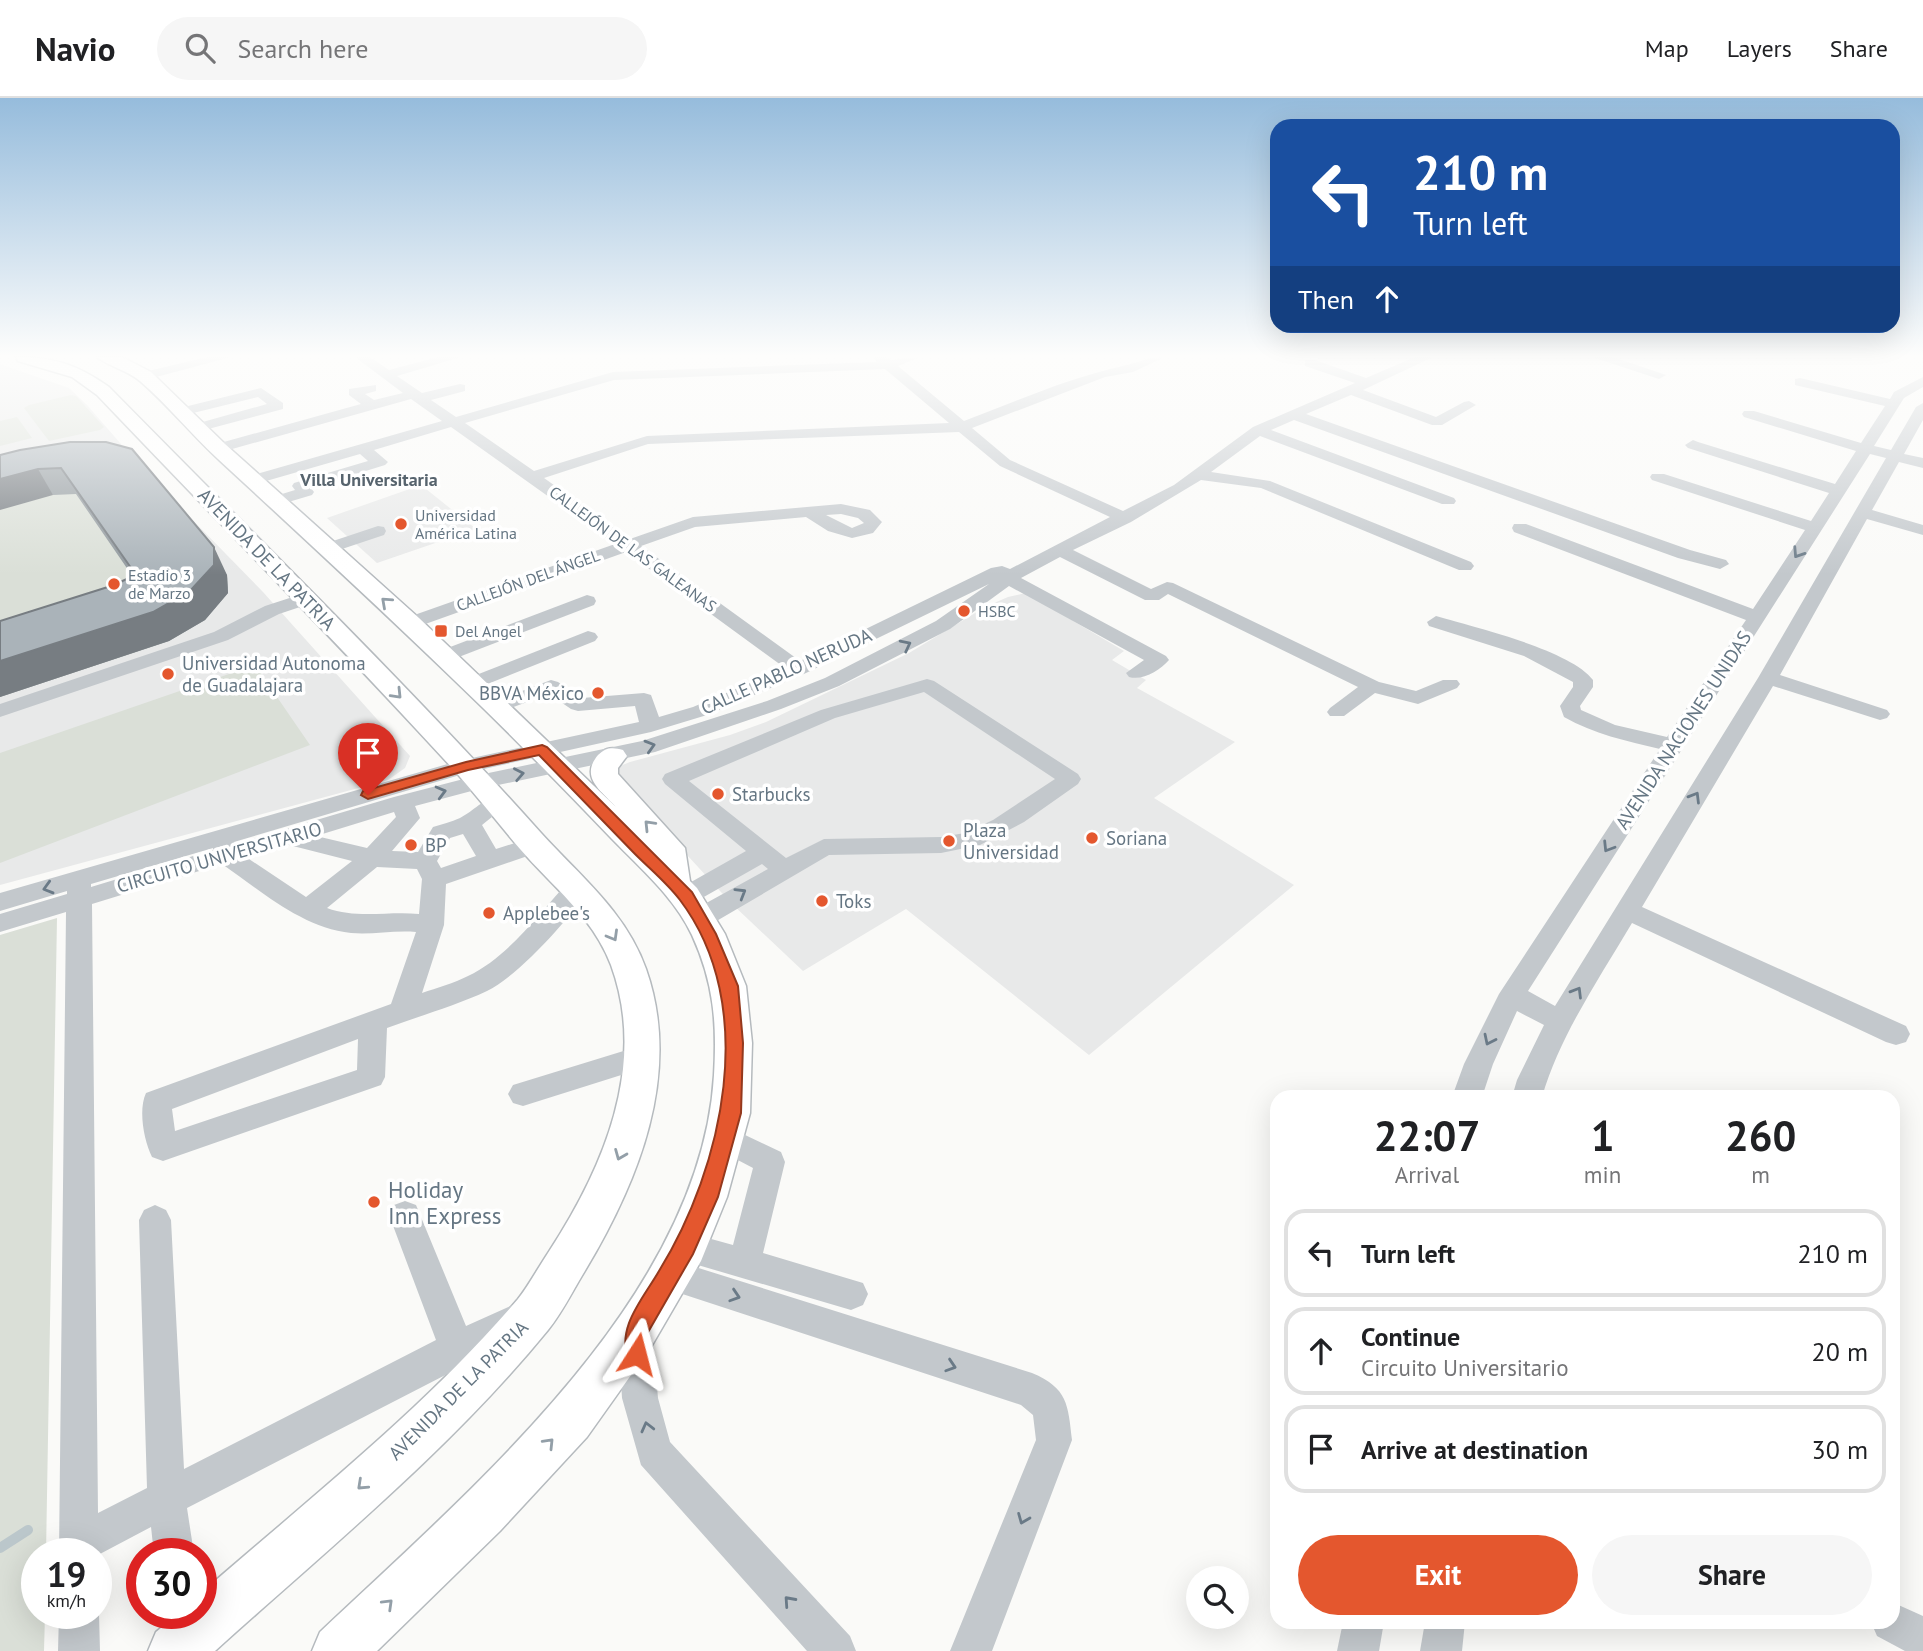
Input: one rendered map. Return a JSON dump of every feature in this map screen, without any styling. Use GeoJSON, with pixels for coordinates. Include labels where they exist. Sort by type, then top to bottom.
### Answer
{"type":"FeatureCollection","features":[{"type":"Feature","properties":{"kind":"main road","name":"AVENIDA DE LA PATRIA"},"geometry":{"type":"LineString","coordinates":[[141,429],[481,784],[534,845],[577,888],[614,934],[629,968],[639,1007],[643,1057],[637,1103],[622,1151],[586,1231],[535,1312],[454,1399],[355,1492],[180,1635]]}},
{"type":"Feature","properties":{"kind":"main road"},"geometry":{"type":"LineString","coordinates":[[157,429],[176,437]]}},
{"type":"Feature","properties":{"kind":"main road"},"geometry":{"type":"LineString","coordinates":[[198,429],[232,467],[275,501],[410,623],[551,758],[686,900]]}},
{"type":"Feature","properties":{"kind":"main road"},"geometry":{"type":"LineString","coordinates":[[339,1651],[482,1513],[570,1420],[635,1332],[678,1261],[708,1197],[731,1113],[734,1043],[729,986],[686,900],[670,848],[604,776],[604,767],[613,756]]}},
{"type":"Feature","properties":{"kind":"street"},"geometry":{"type":"LineString","coordinates":[[232,467],[317,429]]}},
{"type":"Feature","properties":{"kind":"street"},"geometry":{"type":"LineString","coordinates":[[232,467],[362,448],[427,429]]}},
{"type":"Feature","properties":{"kind":"street","name":"CALLEJÓN DE LAS GALEANAS"},"geometry":{"type":"LineString","coordinates":[[464,429],[799,669]]}},
{"type":"Feature","properties":{"kind":"street"},"geometry":{"type":"LineString","coordinates":[[533,477],[646,440],[902,429]]}},
{"type":"Feature","properties":{"kind":"street"},"geometry":{"type":"LineString","coordinates":[[965,429],[1005,463],[1125,518]]}},
{"type":"Feature","properties":{"kind":"street"},"geometry":{"type":"LineString","coordinates":[[1335,429],[1684,554],[1720,564]]}},
{"type":"Feature","properties":{"kind":"street"},"geometry":{"type":"LineString","coordinates":[[1804,429],[1831,440],[1867,445],[1906,445],[1923,455]]}},
{"type":"Feature","properties":{"kind":"street","name":"AVENIDA NACIONES UNIDAS"},"geometry":{"type":"LineString","coordinates":[[1470,1090],[1488,1042],[1513,996],[1877,429]]}},
{"type":"Feature","properties":{"kind":"street"},"geometry":{"type":"LineString","coordinates":[[1258,430],[1448,501]]}},
{"type":"Feature","properties":{"kind":"street","name":"CALLE PABLO NERUDA"},"geometry":{"type":"LineString","coordinates":[[551,758],[730,699],[799,669],[915,611],[1009,574],[1180,488],[1258,430]]}},
{"type":"Feature","properties":{"kind":"street"},"geometry":{"type":"LineString","coordinates":[[1693,445],[1838,490]]}},
{"type":"Feature","properties":{"kind":"street"},"geometry":{"type":"LineString","coordinates":[[1906,445],[1923,463]]}},
{"type":"Feature","properties":{"kind":"street"},"geometry":{"type":"LineString","coordinates":[[1906,445],[1923,470]]}},
{"type":"Feature","properties":{"kind":"street"},"geometry":{"type":"LineString","coordinates":[[1529,1090],[1560,1021],[1906,445]]}},
{"type":"Feature","properties":{"kind":"street"},"geometry":{"type":"LineString","coordinates":[[275,501],[306,492],[300,486],[380,462],[362,448]]}},
{"type":"Feature","properties":{"kind":"street"},"geometry":{"type":"LineString","coordinates":[[232,467],[270,456]]}},
{"type":"Feature","properties":{"kind":"street"},"geometry":{"type":"LineString","coordinates":[[1198,475],[1264,484],[1465,566]]}},
{"type":"Feature","properties":{"kind":"street"},"geometry":{"type":"LineString","coordinates":[[1658,477],[1814,527]]}},
{"type":"Feature","properties":{"kind":"street","name":"CALLEJÓN DEL ÁNGEL"},"geometry":{"type":"LineString","coordinates":[[410,623],[693,522],[811,513]]}},
{"type":"Feature","properties":{"kind":"street"},"geometry":{"type":"LineString","coordinates":[[1863,513],[1923,530]]}},
{"type":"Feature","properties":{"kind":"street"},"geometry":{"type":"LineString","coordinates":[[1520,528],[1756,617]]}},
{"type":"Feature","properties":{"kind":"street"},"geometry":{"type":"LineString","coordinates":[[327,549],[379,531]]}},
{"type":"Feature","properties":{"kind":"street"},"geometry":{"type":"LineString","coordinates":[[1060,550],[1152,596],[1167,587],[1372,686],[1418,698],[1450,684]]}},
{"type":"Feature","properties":{"kind":"street"},"geometry":{"type":"LineString","coordinates":[[1009,574],[1158,660],[1136,673]]}},
{"type":"Feature","properties":{"kind":"street","name":"CALLE PABLO NERUDA"},"geometry":{"type":"LineString","coordinates":[[551,758],[613,756],[737,719],[871,663],[943,625],[1009,574]]}},
{"type":"Feature","properties":{"kind":"street"},"geometry":{"type":"LineString","coordinates":[[0,711],[221,636],[272,610],[305,599]]}},
{"type":"Feature","properties":{"kind":"street"},"geometry":{"type":"LineString","coordinates":[[444,656],[587,601]]}},
{"type":"Feature","properties":{"kind":"street"},"geometry":{"type":"LineString","coordinates":[[890,696],[870,681],[873,653],[878,643],[905,623],[915,611]]}},
{"type":"Feature","properties":{"kind":"street"},"geometry":{"type":"LineString","coordinates":[[1436,622],[1495,639],[1571,671],[1583,680],[1583,687],[1570,706],[1572,713],[1586,722],[1618,733],[1673,745]]}},
{"type":"Feature","properties":{"kind":"street"},"geometry":{"type":"LineString","coordinates":[[473,683],[588,637]]}},
{"type":"Feature","properties":{"kind":"street"},"geometry":{"type":"LineString","coordinates":[[686,900],[784,869],[824,847],[847,844],[960,842],[994,828],[1070,779],[900,668],[850,660],[836,662],[767,690],[730,699]]}},
{"type":"Feature","properties":{"kind":"street"},"geometry":{"type":"LineString","coordinates":[[1768,678],[1880,714]]}},
{"type":"Feature","properties":{"kind":"street"},"geometry":{"type":"LineString","coordinates":[[784,869],[673,779],[828,714],[927,685]]}},
{"type":"Feature","properties":{"kind":"street"},"geometry":{"type":"LineString","coordinates":[[1337,712],[1372,686]]}},
{"type":"Feature","properties":{"kind":"street"},"geometry":{"type":"LineString","coordinates":[[498,707],[551,687],[578,705],[643,699],[651,726]]}},
{"type":"Feature","properties":{"kind":"street"},"geometry":{"type":"LineString","coordinates":[[491,861],[469,823],[481,784],[551,758]]}},
{"type":"Feature","properties":{"kind":"street","name":"CIRCUITO UNIVERSITARIO"},"geometry":{"type":"LineString","coordinates":[[224,847],[287,837],[405,810],[481,784]]}},
{"type":"Feature","properties":{"kind":"street","name":"CIRCUITO UNIVERSITARIO"},"geometry":{"type":"LineString","coordinates":[[0,902],[78,889],[224,847],[481,784]]}},
{"type":"Feature","properties":{"kind":"street"},"geometry":{"type":"LineString","coordinates":[[307,910],[372,859],[405,810],[442,833]]}},
{"type":"Feature","properties":{"kind":"street"},"geometry":{"type":"LineString","coordinates":[[442,833],[469,823]]}},
{"type":"Feature","properties":{"kind":"street"},"geometry":{"type":"LineString","coordinates":[[401,1014],[431,925],[429,870],[442,833]]}},
{"type":"Feature","properties":{"kind":"street"},"geometry":{"type":"LineString","coordinates":[[287,837],[372,859],[429,870],[491,861],[534,845]]}},
{"type":"Feature","properties":{"kind":"street"},"geometry":{"type":"LineString","coordinates":[[224,847],[307,910],[351,924],[397,921],[431,925]]}},
{"type":"Feature","properties":{"kind":"street"},"geometry":{"type":"LineString","coordinates":[[686,900],[762,853]]}},
{"type":"Feature","properties":{"kind":"street"},"geometry":{"type":"LineString","coordinates":[[373,1024],[371,1077],[163,1148],[156,1102],[458,993],[497,972],[577,888]]}},
{"type":"Feature","properties":{"kind":"street"},"geometry":{"type":"LineString","coordinates":[[78,889],[79,1538]]}},
{"type":"Feature","properties":{"kind":"street","name":"CIRCUITO UNIVERSITARIO"},"geometry":{"type":"LineString","coordinates":[[0,923],[78,889]]}},
{"type":"Feature","properties":{"kind":"street"},"geometry":{"type":"LineString","coordinates":[[1627,910],[1896,1034]]}},
{"type":"Feature","properties":{"kind":"street"},"geometry":{"type":"LineString","coordinates":[[1513,996],[1560,1021]]}},
{"type":"Feature","properties":{"kind":"street"},"geometry":{"type":"LineString","coordinates":[[523,1094],[643,1057]]}},
{"type":"Feature","properties":{"kind":"street"},"geometry":{"type":"LineString","coordinates":[[724,1138],[770,1162],[744,1264]]}},
{"type":"Feature","properties":{"kind":"street"},"geometry":{"type":"LineString","coordinates":[[405,1215],[457,1348]]}},
{"type":"Feature","properties":{"kind":"street"},"geometry":{"type":"LineString","coordinates":[[155,1220],[166,1498],[172,1538]]}},
{"type":"Feature","properties":{"kind":"street"},"geometry":{"type":"LineString","coordinates":[[678,1261],[744,1264],[851,1294]]}},
{"type":"Feature","properties":{"kind":"street"},"geometry":{"type":"LineString","coordinates":[[678,1261],[1032,1391],[1050,1406],[1054,1440],[971,1651]]}},
{"type":"Feature","properties":{"kind":"street"},"geometry":{"type":"LineString","coordinates":[[98,1538],[166,1498],[457,1348],[535,1312]]}},
{"type":"Feature","properties":{"kind":"street"},"geometry":{"type":"LineString","coordinates":[[635,1332],[640,1398],[654,1452],[835,1651]]}},
{"type":"Feature","properties":{"kind":"street"},"geometry":{"type":"LineString","coordinates":[[1900,1626],[1923,1638]]}},
{"type":"Feature","properties":{"kind":"street"},"geometry":{"type":"LineString","coordinates":[[79,1629],[79,1651]]}},
{"type":"Feature","properties":{"kind":"street"},"geometry":{"type":"LineString","coordinates":[[1358,1651],[1362,1629]]}},
{"type":"Feature","properties":{"kind":"street"},"geometry":{"type":"LineString","coordinates":[[1441,1651],[1445,1629]]}},
{"type":"Feature","properties":{"kind":"shaded area","name":"Universidad Autonoma de Guadalajara"},"geometry":{"type":"Polygon","coordinates":[[[0,429],[108,429],[141,467],[263,592],[410,756],[405,768],[388,780],[0,885],[0,429]]]}},
{"type":"Feature","properties":{"kind":"shaded area"},"geometry":{"type":"Polygon","coordinates":[[[0,429],[26,429],[32,438],[0,446],[0,429]]]}},
{"type":"Feature","properties":{"kind":"shaded area"},"geometry":{"type":"Polygon","coordinates":[[[40,429],[101,429],[100,430],[49,441],[40,429]]]}},
{"type":"Feature","properties":{"kind":"shaded area","name":"Estadio 3 de Marzo"},"geometry":{"type":"Polygon","coordinates":[[[52,472],[227,575],[228,593],[205,620],[169,641],[0,697],[0,485],[52,472]]]}},
{"type":"Feature","properties":{"kind":"shaded area","name":"Universidad América Latina"},"geometry":{"type":"Polygon","coordinates":[[[421,485],[476,529],[377,563],[327,518],[421,485]]]}},
{"type":"Feature","properties":{"kind":"shaded area","name":"Plaza Universidad"},"geometry":{"type":"Polygon","coordinates":[[[1026,593],[1124,651],[1112,660],[1146,680],[1137,688],[1235,742],[1154,798],[1294,885],[1089,1055],[906,909],[803,971],[731,903],[615,773],[620,766],[630,762],[730,735],[766,722],[909,653],[985,607],[1026,593]]]}},
{"type":"Feature","properties":{"kind":"shaded area"},"geometry":{"type":"Polygon","coordinates":[[[255,665],[310,745],[0,863],[0,753],[255,665]]]}},
{"type":"Feature","properties":{"kind":"shaded area"},"geometry":{"type":"Polygon","coordinates":[[[57,918],[46,1538],[21,1538],[21,1629],[45,1629],[44,1651],[0,1651],[0,935],[57,918]]]}},
{"type":"Feature","properties":{"kind":"building"},"geometry":{"type":"Polygon","coordinates":[[[70,442],[106,442],[132,449],[214,547],[214,565],[190,591],[153,612],[0,661],[0,621],[111,586],[136,575],[61,468],[38,469],[0,479],[0,455],[70,442]]]}},
{"type":"Feature","properties":{"kind":"waterway"},"geometry":{"type":"LineString","coordinates":[[0,1548],[28,1530]]}},
{"type":"Feature","properties":{"kind":"place","name":"Universidad América Latina"},"geometry":{"type":"Point","coordinates":[401,524]}},
{"type":"Feature","properties":{"kind":"place","name":"Estadio 3 de Marzo"},"geometry":{"type":"Point","coordinates":[114,584]}},
{"type":"Feature","properties":{"kind":"place","name":"HSBC"},"geometry":{"type":"Point","coordinates":[964,611]}},
{"type":"Feature","properties":{"kind":"place","name":"Del Angel"},"geometry":{"type":"Point","coordinates":[441,631]}},
{"type":"Feature","properties":{"kind":"place","name":"Universidad Autonoma de Guadalajara"},"geometry":{"type":"Point","coordinates":[168,674]}},
{"type":"Feature","properties":{"kind":"place","name":"BBVA México"},"geometry":{"type":"Point","coordinates":[598,693]}},
{"type":"Feature","properties":{"kind":"place","name":"Starbucks"},"geometry":{"type":"Point","coordinates":[718,794]}},
{"type":"Feature","properties":{"kind":"place","name":"Soriana"},"geometry":{"type":"Point","coordinates":[1092,838]}},
{"type":"Feature","properties":{"kind":"place","name":"Plaza Universidad"},"geometry":{"type":"Point","coordinates":[949,841]}},
{"type":"Feature","properties":{"kind":"place","name":"BP"},"geometry":{"type":"Point","coordinates":[411,845]}},
{"type":"Feature","properties":{"kind":"place","name":"Toks"},"geometry":{"type":"Point","coordinates":[822,901]}},
{"type":"Feature","properties":{"kind":"place","name":"Applebee's"},"geometry":{"type":"Point","coordinates":[489,913]}},
{"type":"Feature","properties":{"kind":"place","name":"Holiday Inn Express"},"geometry":{"type":"Point","coordinates":[374,1202]}},
{"type":"Feature","properties":{"kind":"district","name":"Villa Universitaria"},"geometry":{"type":"Point","coordinates":[369,479]}},
{"type":"Feature","properties":{"kind":"route"},"geometry":{"type":"LineString","coordinates":[[368,795],[466,766],[542,750],[686,896],[708,934],[729,986],[734,1043],[731,1113],[708,1197],[686,1247],[635,1332],[637,1354]]}}]}
